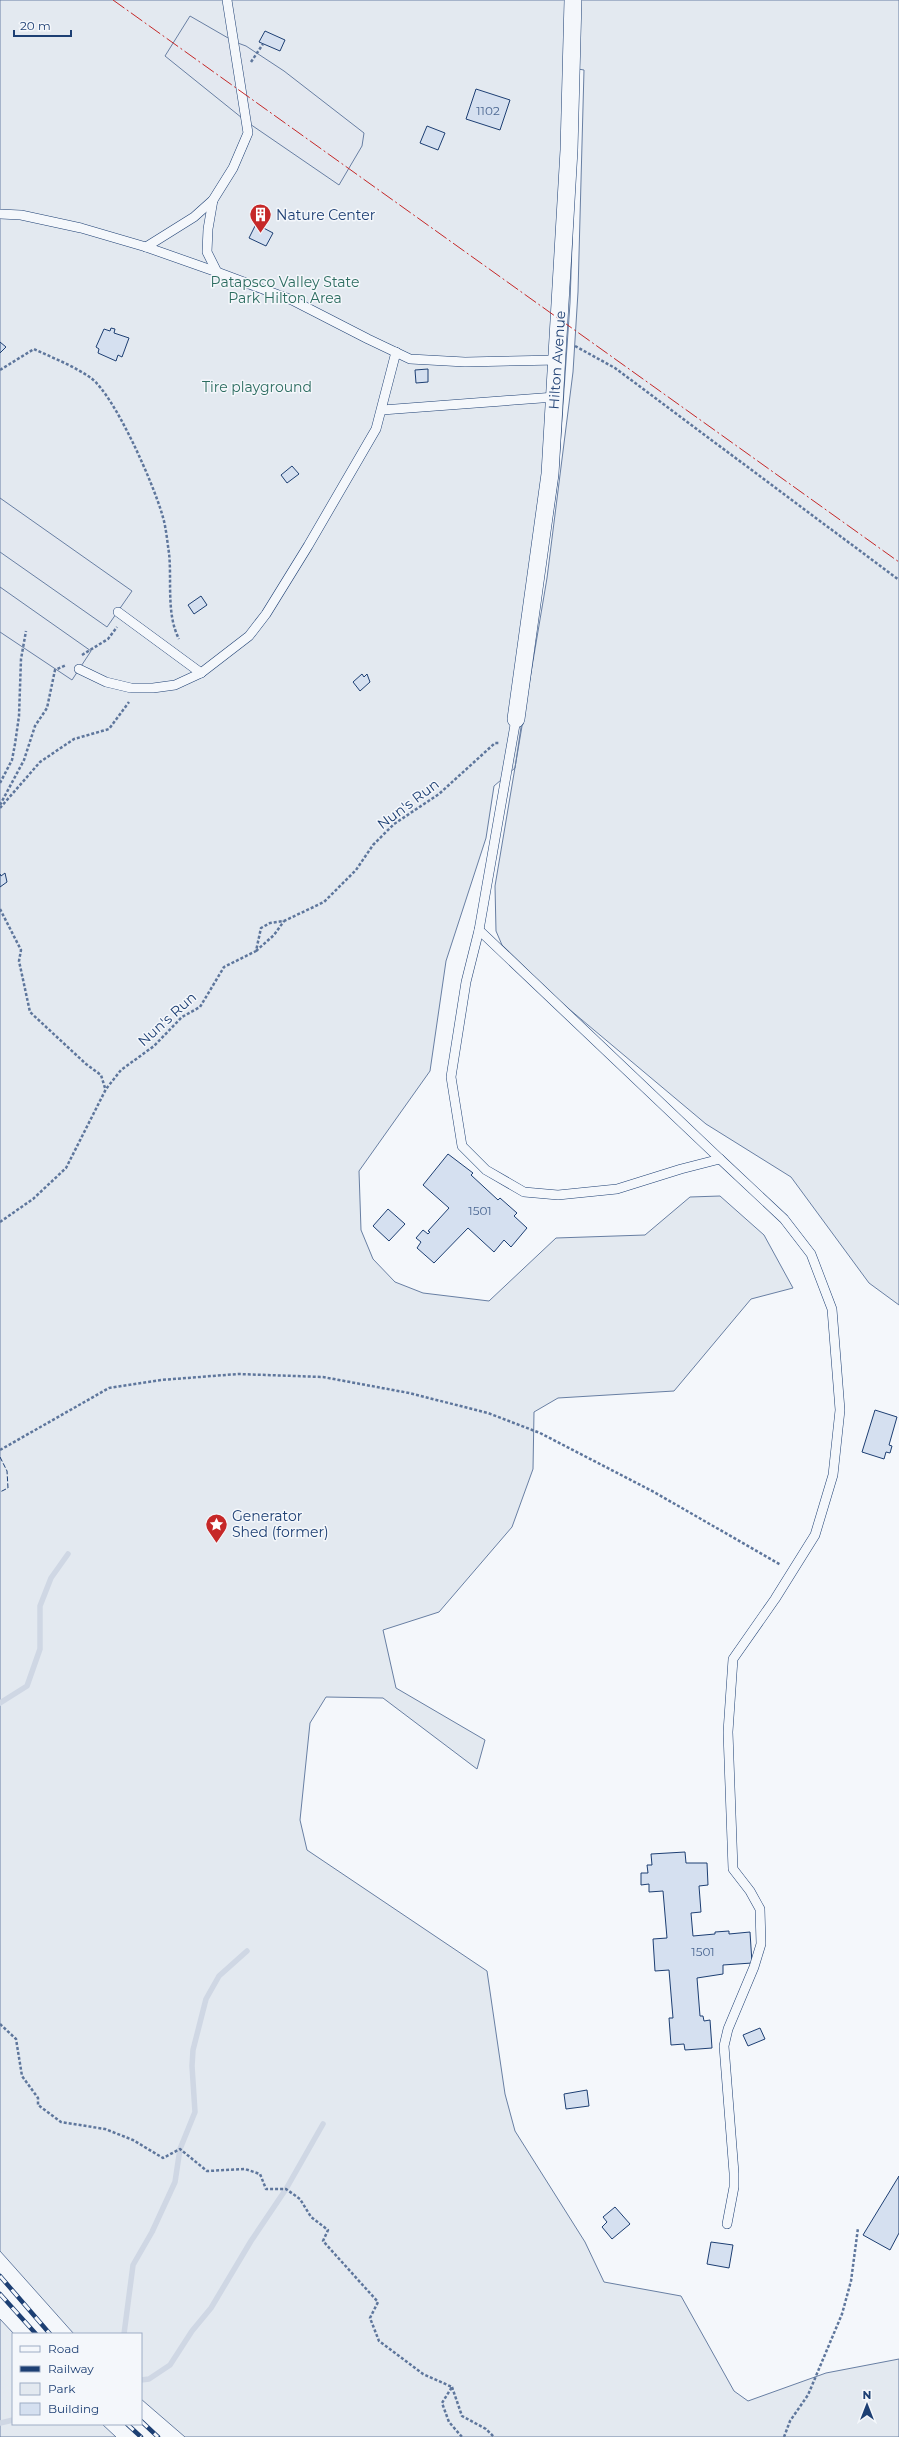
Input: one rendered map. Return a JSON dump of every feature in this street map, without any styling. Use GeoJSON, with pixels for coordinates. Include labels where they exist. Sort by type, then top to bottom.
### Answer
{"type":"FeatureCollection","features":[{"type":"Feature","properties":{"kind":"street","name":"Hilton Avenue"},"geometry":{"type":"LineString","coordinates":[[516,719],[550,474],[558,360],[569,150],[573,0]]}},
{"type":"Feature","properties":{"kind":"lane"},"geometry":{"type":"LineString","coordinates":[[146,247],[194,217],[213,200],[233,168],[248,133],[227,0]]}},
{"type":"Feature","properties":{"kind":"lane"},"geometry":{"type":"LineString","coordinates":[[213,200],[208,229],[207,252],[217,272]]}},
{"type":"Feature","properties":{"kind":"lane"},"geometry":{"type":"LineString","coordinates":[[0,214],[21,215],[81,228],[146,247],[217,272],[292,300],[368,340],[410,359],[432,362],[558,360]]}},
{"type":"Feature","properties":{"kind":"lane"},"geometry":{"type":"LineString","coordinates":[[79,669],[106,682],[131,688],[153,688],[175,685],[202,673],[249,636],[266,614],[376,429],[396,352]]}},
{"type":"Feature","properties":{"kind":"lane"},"geometry":{"type":"LineString","coordinates":[[382,410],[555,397]]}},
{"type":"Feature","properties":{"kind":"lane"},"geometry":{"type":"LineString","coordinates":[[118,612],[202,673]]}},
{"type":"Feature","properties":{"kind":"lane"},"geometry":{"type":"LineString","coordinates":[[516,719],[479,930],[466,982],[451,1077],[462,1146],[486,1170],[524,1192],[558,1195],[580,1194],[617,1189],[681,1168],[720,1159]]}},
{"type":"Feature","properties":{"kind":"lane"},"geometry":{"type":"LineString","coordinates":[[479,930],[784,1220],[811,1254],[832,1310],[840,1410],[833,1475],[815,1535],[733,1659],[728,1732],[733,1869],[750,1891],[760,1908],[761,1944],[754,1967],[728,2029],[724,2046],[734,2173],[734,2187],[728,2224]]}},
{"type":"Feature","properties":{"kind":"path"},"geometry":{"type":"LineString","coordinates":[[249,64],[263,44]]}},
{"type":"Feature","properties":{"kind":"path"},"geometry":{"type":"LineString","coordinates":[[559,338],[615,368],[899,580]]}},
{"type":"Feature","properties":{"kind":"path"},"geometry":{"type":"LineString","coordinates":[[0,370],[34,349],[91,378],[108,395],[152,484],[163,515],[168,550],[174,630],[181,642]]}},
{"type":"Feature","properties":{"kind":"path"},"geometry":{"type":"LineString","coordinates":[[91,650],[108,639],[119,624]]}},
{"type":"Feature","properties":{"kind":"path"},"geometry":{"type":"LineString","coordinates":[[0,783],[12,760],[15,744],[19,716],[21,660],[26,632]]}},
{"type":"Feature","properties":{"kind":"path"},"geometry":{"type":"LineString","coordinates":[[0,805],[24,760],[35,726],[47,708],[55,670]]}},
{"type":"Feature","properties":{"kind":"path"},"geometry":{"type":"LineString","coordinates":[[0,808],[40,762],[74,739],[108,729],[130,702],[131,688]]}},
{"type":"Feature","properties":{"kind":"path","name":"Nun's Run"},"geometry":{"type":"LineString","coordinates":[[0,1222],[33,1199],[66,1168],[106,1089],[122,1070],[154,1046],[182,1017],[200,1007],[224,968],[256,951],[261,928],[270,923],[284,921],[324,902],[356,870],[374,845],[394,824],[439,794],[495,742],[512,745]]}},
{"type":"Feature","properties":{"kind":"path"},"geometry":{"type":"LineString","coordinates":[[0,909],[21,950],[19,961],[30,1012],[86,1064],[101,1075],[106,1089]]}},
{"type":"Feature","properties":{"kind":"path"},"geometry":{"type":"LineString","coordinates":[[256,951],[274,935],[284,921]]}},
{"type":"Feature","properties":{"kind":"path"},"geometry":{"type":"LineString","coordinates":[[0,1450],[108,1388],[161,1380],[238,1374],[323,1377],[409,1393],[488,1413],[540,1433],[654,1492],[792,1571]]}},
{"type":"Feature","properties":{"kind":"path"},"geometry":{"type":"LineString","coordinates":[[0,2024],[16,2039],[22,2076],[38,2098],[38,2106],[61,2122],[105,2129],[133,2140],[163,2158],[180,2149],[207,2171],[245,2169],[260,2174],[266,2188],[286,2190],[300,2199],[311,2217],[328,2230],[323,2241],[378,2302],[370,2318],[379,2341],[423,2374],[452,2387],[462,2416],[486,2429],[494,2437]]}},
{"type":"Feature","properties":{"kind":"path"},"geometry":{"type":"LineString","coordinates":[[784,2437],[790,2421],[808,2395],[842,2314],[851,2281],[858,2228]]}},
{"type":"Feature","properties":{"kind":"path"},"geometry":{"type":"LineString","coordinates":[[452,2387],[442,2403],[449,2422],[462,2437]]}},
{"type":"Feature","properties":{"kind":"green space"},"geometry":{"type":"Polygon","coordinates":[[[0,0],[899,0],[899,1305],[869,1283],[791,1177],[706,1124],[563,1004],[502,945],[496,931],[495,886],[515,768],[494,786],[486,838],[446,961],[430,1071],[359,1171],[361,1230],[373,1259],[395,1282],[423,1293],[489,1301],[556,1238],[645,1235],[690,1197],[720,1196],[764,1235],[793,1288],[751,1299],[674,1391],[558,1398],[534,1412],[533,1469],[512,1527],[439,1612],[383,1630],[396,1688],[485,1740],[477,1769],[383,1698],[326,1697],[310,1723],[300,1820],[307,1850],[487,1971],[505,2094],[515,2131],[585,2242],[604,2282],[681,2296],[734,2391],[748,2401],[826,2373],[899,2359],[899,2437],[185,2437],[142,2400],[142,2333],[73,2333],[0,2251],[0,0]],[[578,69],[570,303],[558,477],[516,764],[547,578],[573,372],[578,292],[584,70],[578,69]]]}},
{"type":"Feature","properties":{"kind":"green space"},"geometry":{"type":"Polygon","coordinates":[[[0,2319],[13,2333],[12,2425],[103,2425],[116,2437],[0,2437],[0,2319]]]}},
{"type":"Feature","properties":{"kind":"shaded area"},"geometry":{"type":"Polygon","coordinates":[[[190,16],[235,42],[246,46],[284,71],[364,133],[362,146],[339,185],[247,122],[165,56],[190,16]]]}},
{"type":"Feature","properties":{"kind":"shaded area"},"geometry":{"type":"Polygon","coordinates":[[[0,498],[132,591],[107,627],[0,552],[0,498]]]}},
{"type":"Feature","properties":{"kind":"shaded area"},"geometry":{"type":"Polygon","coordinates":[[[0,587],[91,651],[72,680],[0,632],[0,587]]]}},
{"type":"Feature","properties":{"kind":"building"},"geometry":{"type":"Polygon","coordinates":[[[265,31],[285,40],[280,51],[259,42],[265,31]]]}},
{"type":"Feature","properties":{"kind":"building"},"geometry":{"type":"Polygon","coordinates":[[[476,89],[510,100],[500,130],[466,119],[476,89]]]}},
{"type":"Feature","properties":{"kind":"building"},"geometry":{"type":"Polygon","coordinates":[[[427,126],[445,133],[438,150],[420,143],[427,126]]]}},
{"type":"Feature","properties":{"kind":"building","name":"Nature Center"},"geometry":{"type":"Polygon","coordinates":[[[256,224],[273,233],[266,246],[249,238],[256,224]]]}},
{"type":"Feature","properties":{"kind":"building"},"geometry":{"type":"Polygon","coordinates":[[[111,328],[115,329],[114,333],[129,338],[122,357],[118,355],[116,361],[98,353],[99,349],[96,347],[104,329],[110,331],[111,328]]]}},
{"type":"Feature","properties":{"kind":"building"},"geometry":{"type":"Polygon","coordinates":[[[0,342],[6,347],[0,353],[0,342]]]}},
{"type":"Feature","properties":{"kind":"building"},"geometry":{"type":"Polygon","coordinates":[[[428,369],[428,382],[416,383],[415,370],[428,369]]]}},
{"type":"Feature","properties":{"kind":"building"},"geometry":{"type":"Polygon","coordinates":[[[292,466],[299,474],[287,483],[281,475],[292,466]]]}},
{"type":"Feature","properties":{"kind":"building"},"geometry":{"type":"Polygon","coordinates":[[[201,596],[207,605],[194,614],[188,605],[201,596]]]}},
{"type":"Feature","properties":{"kind":"building"},"geometry":{"type":"Polygon","coordinates":[[[362,674],[364,677],[367,674],[370,682],[360,691],[353,682],[362,674]]]}},
{"type":"Feature","properties":{"kind":"building"},"geometry":{"type":"Polygon","coordinates":[[[5,873],[7,882],[0,887],[0,874],[1,876],[5,873]]]}},
{"type":"Feature","properties":{"kind":"building"},"geometry":{"type":"Polygon","coordinates":[[[448,1154],[473,1173],[471,1175],[498,1200],[500,1198],[517,1213],[514,1216],[527,1228],[511,1247],[504,1240],[494,1252],[468,1228],[434,1263],[417,1248],[421,1242],[416,1238],[423,1230],[428,1234],[430,1232],[428,1231],[449,1208],[423,1185],[448,1154]]]}},
{"type":"Feature","properties":{"kind":"building"},"geometry":{"type":"Polygon","coordinates":[[[388,1209],[405,1224],[389,1241],[373,1226],[388,1209]]]}},
{"type":"Feature","properties":{"kind":"building"},"geometry":{"type":"Polygon","coordinates":[[[875,1410],[897,1417],[889,1445],[892,1446],[890,1453],[886,1452],[884,1459],[862,1452],[875,1410]]]}},
{"type":"Feature","properties":{"kind":"building"},"geometry":{"type":"Polygon","coordinates":[[[685,1852],[686,1863],[707,1863],[708,1885],[699,1886],[701,1912],[691,1913],[693,1936],[729,1931],[729,1934],[750,1932],[752,1963],[723,1965],[723,1974],[697,1978],[700,2016],[703,2016],[704,2021],[710,2020],[712,2048],[685,2050],[684,2044],[671,2045],[669,2018],[673,2018],[669,1970],[655,1971],[653,1939],[667,1938],[663,1891],[649,1892],[649,1884],[641,1885],[641,1873],[648,1873],[647,1865],[652,1865],[651,1854],[685,1852]]]}},
{"type":"Feature","properties":{"kind":"building"},"geometry":{"type":"Polygon","coordinates":[[[760,2028],[765,2039],[748,2046],[743,2035],[760,2028]]]}},
{"type":"Feature","properties":{"kind":"building"},"geometry":{"type":"Polygon","coordinates":[[[587,2090],[589,2106],[566,2109],[564,2094],[587,2090]]]}},
{"type":"Feature","properties":{"kind":"building"},"geometry":{"type":"Polygon","coordinates":[[[899,2176],[899,2233],[890,2250],[863,2235],[899,2176]]]}},
{"type":"Feature","properties":{"kind":"building"},"geometry":{"type":"Polygon","coordinates":[[[615,2207],[630,2224],[612,2239],[602,2227],[607,2222],[603,2217],[615,2207]]]}},
{"type":"Feature","properties":{"kind":"building"},"geometry":{"type":"Polygon","coordinates":[[[711,2242],[733,2245],[729,2268],[707,2264],[711,2242]]]}},
{"type":"Feature","properties":{"kind":"waterway"},"geometry":{"type":"LineString","coordinates":[[0,1703],[27,1686],[40,1649],[40,1606],[51,1578],[68,1554]]}},
{"type":"Feature","properties":{"kind":"waterway"},"geometry":{"type":"LineString","coordinates":[[124,2333],[133,2265],[152,2232],[175,2182],[180,2149],[195,2112],[192,2066],[193,2050],[206,1999],[219,1976],[247,1951]]}},
{"type":"Feature","properties":{"kind":"waterway"},"geometry":{"type":"LineString","coordinates":[[142,2380],[149,2379],[170,2365],[192,2331],[211,2308],[251,2241],[286,2189],[323,2124]]}},
{"type":"Feature","properties":{"kind":"waterway"},"geometry":{"type":"LineString","coordinates":[[0,2423],[12,2420]]}},
{"type":"Feature","properties":{"kind":"railway"},"geometry":{"type":"LineString","coordinates":[[0,2276],[49,2333]]}},
{"type":"Feature","properties":{"kind":"railway"},"geometry":{"type":"LineString","coordinates":[[0,2294],[35,2333]]}},
{"type":"Feature","properties":{"kind":"railway"},"geometry":{"type":"LineString","coordinates":[[142,2422],[158,2437]]}},
{"type":"Feature","properties":{"kind":"railway"},"geometry":{"type":"LineString","coordinates":[[128,2425],[141,2437]]}},
{"type":"Feature","properties":{"kind":"fence"},"geometry":{"type":"LineString","coordinates":[[0,1457],[7,1471],[8,1488],[0,1492]]}},
{"type":"Feature","properties":{"kind":"power"},"geometry":{"type":"LineString","coordinates":[[113,0],[899,562]]}},
{"type":"Feature","properties":{"kind":"place","name":"Nature Center"},"geometry":{"type":"Point","coordinates":[261,234]}},
{"type":"Feature","properties":{"kind":"place","name":"Generator Shed (former)"},"geometry":{"type":"Point","coordinates":[216,1544]}},
{"type":"Feature","properties":{"kind":"park label","name":"Patapsco Valley State Park Hilton Area"},"geometry":{"type":"Point","coordinates":[285,290]}},
{"type":"Feature","properties":{"kind":"park label","name":"Tire playground"},"geometry":{"type":"Point","coordinates":[257,387]}}]}
